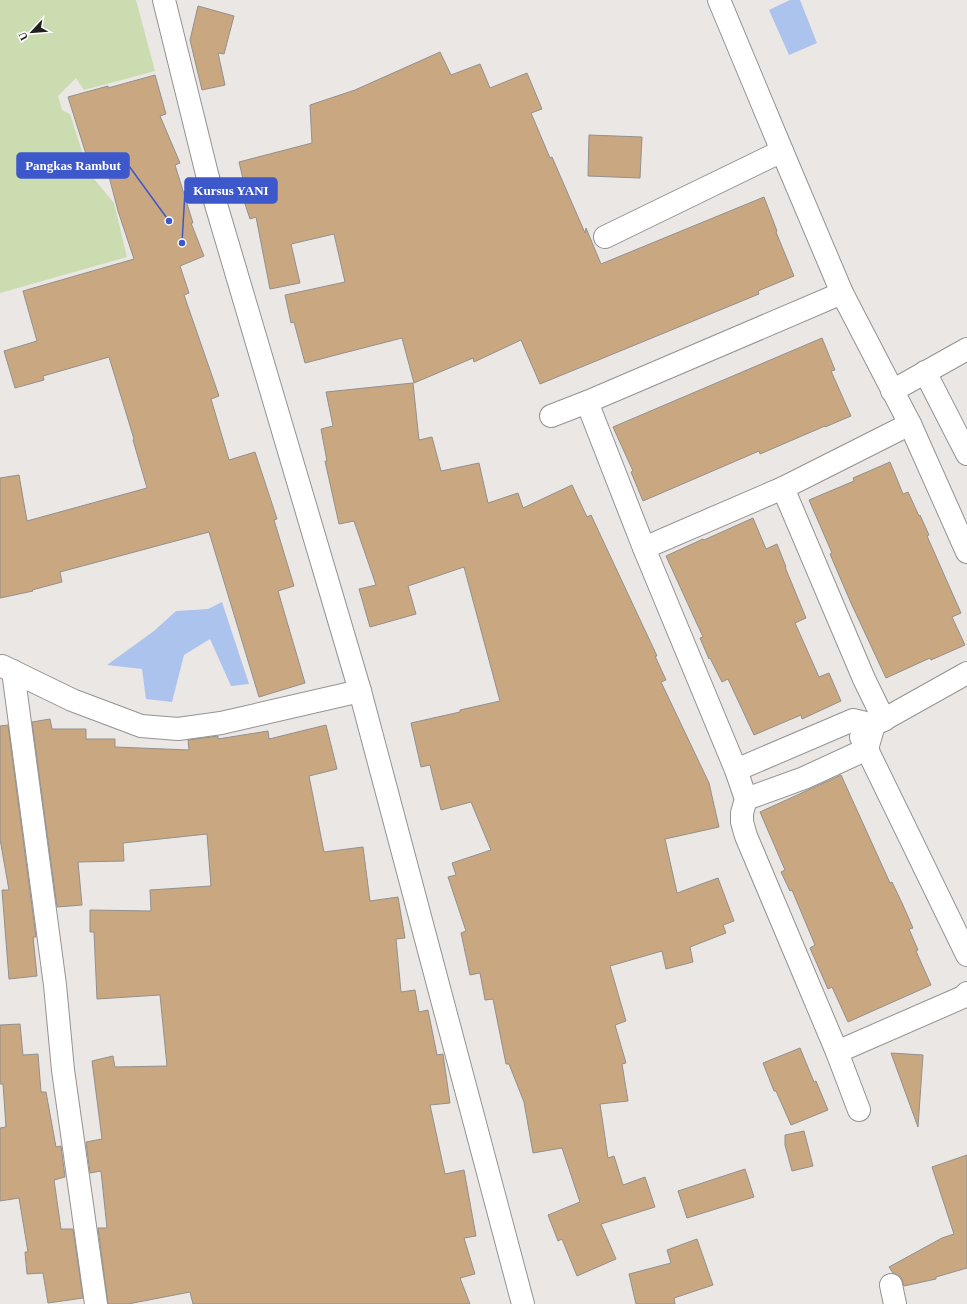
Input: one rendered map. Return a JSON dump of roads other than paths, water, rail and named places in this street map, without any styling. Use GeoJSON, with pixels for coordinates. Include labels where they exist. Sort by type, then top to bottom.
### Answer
{"type":"FeatureCollection","features":[{"type":"Feature","properties":{"kind":"street"},"geometry":{"type":"LineString","coordinates":[[164,0],[207,174],[360,691],[523,1304]]}},
{"type":"Feature","properties":{"kind":"street"},"geometry":{"type":"LineString","coordinates":[[719,0],[842,293],[910,424],[967,552]]}},
{"type":"Feature","properties":{"kind":"street"},"geometry":{"type":"LineString","coordinates":[[605,237],[782,151]]}},
{"type":"Feature","properties":{"kind":"street"},"geometry":{"type":"LineString","coordinates":[[551,416],[842,293]]}},
{"type":"Feature","properties":{"kind":"street"},"geometry":{"type":"LineString","coordinates":[[892,391],[967,349]]}},
{"type":"Feature","properties":{"kind":"street"},"geometry":{"type":"LineString","coordinates":[[925,372],[967,454]]}},
{"type":"Feature","properties":{"kind":"street"},"geometry":{"type":"LineString","coordinates":[[587,402],[644,548],[736,770],[746,799],[742,813],[742,822],[746,836],[837,1052],[859,1110]]}},
{"type":"Feature","properties":{"kind":"street"},"geometry":{"type":"LineString","coordinates":[[644,548],[782,488],[910,424]]}},
{"type":"Feature","properties":{"kind":"street"},"geometry":{"type":"LineString","coordinates":[[746,799],[804,778],[867,749],[879,722],[864,679],[782,488]]}},
{"type":"Feature","properties":{"kind":"street"},"geometry":{"type":"LineString","coordinates":[[6,668],[72,700],[141,726],[178,729],[221,723],[360,691]]}},
{"type":"Feature","properties":{"kind":"street"},"geometry":{"type":"LineString","coordinates":[[6,668],[54,985],[63,1070],[96,1304]]}},
{"type":"Feature","properties":{"kind":"street"},"geometry":{"type":"LineString","coordinates":[[736,770],[852,720],[879,722],[967,673]]}},
{"type":"Feature","properties":{"kind":"street"},"geometry":{"type":"LineString","coordinates":[[852,720],[967,955]]}},
{"type":"Feature","properties":{"kind":"street"},"geometry":{"type":"LineString","coordinates":[[837,1052],[963,997],[967,993]]}},
{"type":"Feature","properties":{"kind":"water"},"geometry":{"type":"Polygon","coordinates":[[[790,0],[800,0],[817,43],[789,55],[769,10],[790,0]]]}},
{"type":"Feature","properties":{"kind":"water"},"geometry":{"type":"Polygon","coordinates":[[[222,602],[249,684],[231,686],[210,639],[184,655],[172,702],[146,699],[142,669],[107,665],[154,631],[176,611],[208,609],[222,602]]]}},
{"type":"Feature","properties":{"kind":"place","name":"Pangkas Rambut"},"geometry":{"type":"Point","coordinates":[169,221]}},
{"type":"Feature","properties":{"kind":"place","name":"Kursus YANI"},"geometry":{"type":"Point","coordinates":[182,243]}}]}
